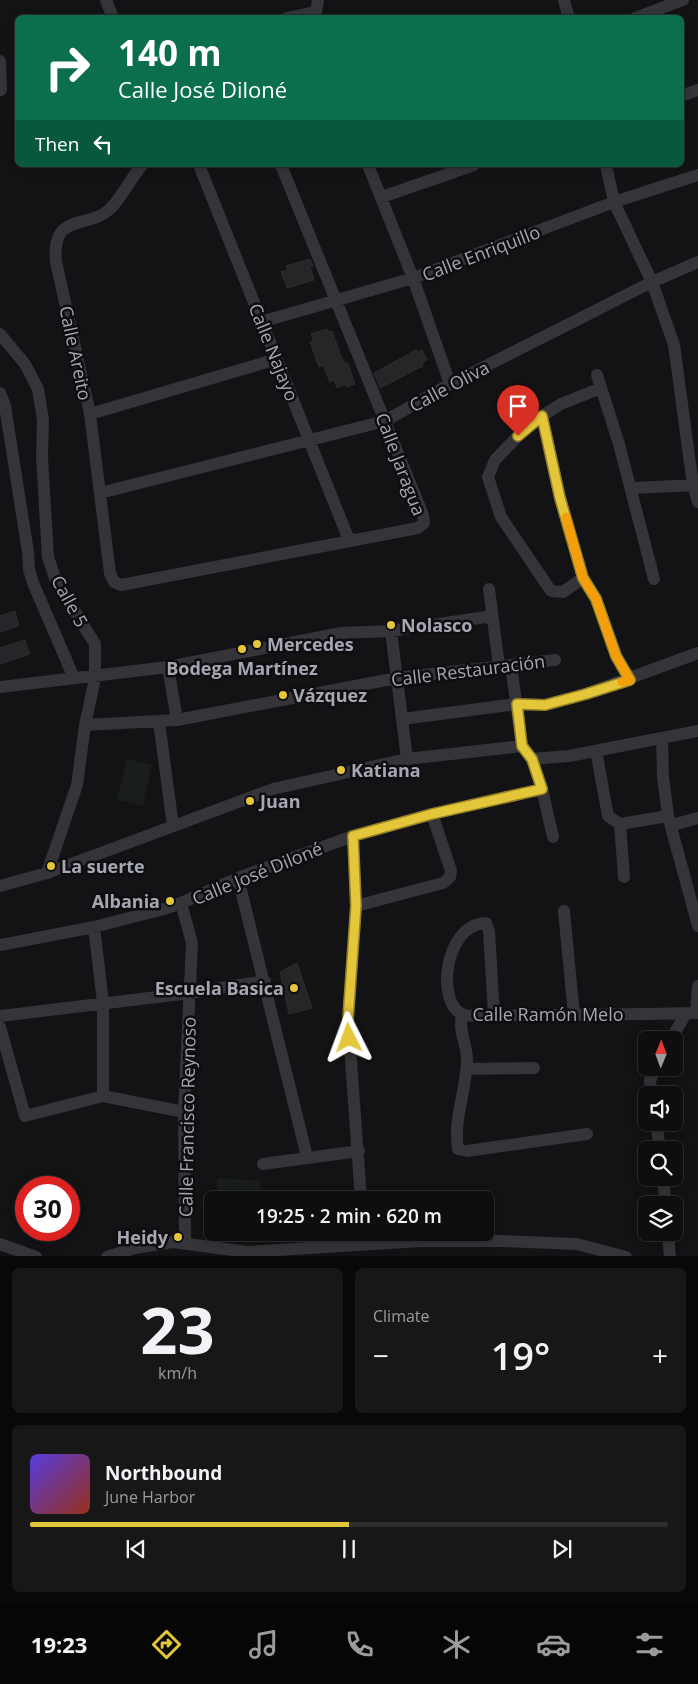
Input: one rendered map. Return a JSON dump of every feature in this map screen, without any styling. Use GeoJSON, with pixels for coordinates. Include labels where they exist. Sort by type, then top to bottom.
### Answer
{"type":"FeatureCollection","features":[{"type":"Feature","properties":{"kind":"street"},"geometry":{"type":"LineString","coordinates":[[106,0],[112,15]]}},
{"type":"Feature","properties":{"kind":"street"},"geometry":{"type":"LineString","coordinates":[[564,0],[568,15]]}},
{"type":"Feature","properties":{"kind":"street"},"geometry":{"type":"LineString","coordinates":[[643,15],[683,0]]}},
{"type":"Feature","properties":{"kind":"street"},"geometry":{"type":"LineString","coordinates":[[297,15],[316,10]]}},
{"type":"Feature","properties":{"kind":"street"},"geometry":{"type":"LineString","coordinates":[[0,61],[1,90]]}},
{"type":"Feature","properties":{"kind":"street"},"geometry":{"type":"LineString","coordinates":[[684,95],[698,90]]}},
{"type":"Feature","properties":{"kind":"street","name":"Calle Areito"},"geometry":{"type":"LineString","coordinates":[[114,582],[110,573],[90,414],[56,262],[55,248],[66,228],[102,214],[110,208],[141,167]]}},
{"type":"Feature","properties":{"kind":"street","name":"Calle Najayo"},"geometry":{"type":"LineString","coordinates":[[200,167],[276,359],[310,438],[349,540]]}},
{"type":"Feature","properties":{"kind":"street","name":"Calle Jaragua"},"geometry":{"type":"LineString","coordinates":[[114,582],[122,585],[418,528],[424,523],[423,515],[282,167]]}},
{"type":"Feature","properties":{"kind":"street"},"geometry":{"type":"LineString","coordinates":[[369,167],[382,196],[450,384]]}},
{"type":"Feature","properties":{"kind":"street"},"geometry":{"type":"LineString","coordinates":[[382,196],[468,167]]}},
{"type":"Feature","properties":{"kind":"street"},"geometry":{"type":"LineString","coordinates":[[606,167],[614,202],[652,282],[674,345],[698,502]]}},
{"type":"Feature","properties":{"kind":"street","name":"Calle Enriquillo"},"geometry":{"type":"LineString","coordinates":[[261,322],[412,278],[614,202],[698,175]]}},
{"type":"Feature","properties":{"kind":"street","name":"Calle Oliva"},"geometry":{"type":"LineString","coordinates":[[100,493],[310,438],[385,421],[450,384],[652,282],[698,262]]}},
{"type":"Feature","properties":{"kind":"street","name":"Calle 5"},"geometry":{"type":"LineString","coordinates":[[0,334],[25,364],[38,389],[43,420],[42,457],[48,557],[56,581],[95,644],[95,676],[85,725],[77,785],[47,873]]}},
{"type":"Feature","properties":{"kind":"street"},"geometry":{"type":"LineString","coordinates":[[90,414],[276,359]]}},
{"type":"Feature","properties":{"kind":"street"},"geometry":{"type":"LineString","coordinates":[[597,375],[632,488],[654,579]]}},
{"type":"Feature","properties":{"kind":"street"},"geometry":{"type":"LineString","coordinates":[[583,578],[562,592],[551,591],[501,517],[488,477],[494,460],[542,416],[561,404],[602,388]]}},
{"type":"Feature","properties":{"kind":"street"},"geometry":{"type":"LineString","coordinates":[[0,393],[5,406],[29,569],[33,583],[74,678]]}},
{"type":"Feature","properties":{"kind":"street"},"geometry":{"type":"LineString","coordinates":[[542,416],[560,498],[583,578],[596,599],[616,656],[630,680]]}},
{"type":"Feature","properties":{"kind":"street"},"geometry":{"type":"LineString","coordinates":[[632,488],[695,485]]}},
{"type":"Feature","properties":{"kind":"street"},"geometry":{"type":"LineString","coordinates":[[488,589],[492,619],[517,704],[522,746],[532,759],[542,789],[553,837]]}},
{"type":"Feature","properties":{"kind":"street"},"geometry":{"type":"LineString","coordinates":[[0,687],[168,667],[340,633],[391,630],[486,617],[492,619]]}},
{"type":"Feature","properties":{"kind":"street"},"geometry":{"type":"LineString","coordinates":[[391,630],[407,760]]}},
{"type":"Feature","properties":{"kind":"street"},"geometry":{"type":"LineString","coordinates":[[402,719],[517,704],[545,705],[630,680],[698,653]]}},
{"type":"Feature","properties":{"kind":"street","name":"Calle Restauración"},"geometry":{"type":"LineString","coordinates":[[85,725],[177,720],[397,678],[555,660]]}},
{"type":"Feature","properties":{"kind":"street"},"geometry":{"type":"LineString","coordinates":[[168,667],[177,720]]}},
{"type":"Feature","properties":{"kind":"street"},"geometry":{"type":"LineString","coordinates":[[159,722],[173,826]]}},
{"type":"Feature","properties":{"kind":"street"},"geometry":{"type":"LineString","coordinates":[[532,759],[596,751],[698,731]]}},
{"type":"Feature","properties":{"kind":"street"},"geometry":{"type":"LineString","coordinates":[[662,739],[664,777],[670,821],[693,885],[698,926]]}},
{"type":"Feature","properties":{"kind":"street"},"geometry":{"type":"LineString","coordinates":[[0,886],[47,873],[273,789],[407,760],[522,746]]}},
{"type":"Feature","properties":{"kind":"street"},"geometry":{"type":"LineString","coordinates":[[596,751],[608,816],[620,824],[698,818]]}},
{"type":"Feature","properties":{"kind":"street","name":"Calle José Diloné"},"geometry":{"type":"LineString","coordinates":[[0,945],[94,926],[181,903],[238,878],[353,836],[432,814],[542,789]]}},
{"type":"Feature","properties":{"kind":"street"},"geometry":{"type":"LineString","coordinates":[[356,906],[443,883],[450,877],[451,871],[432,814]]}},
{"type":"Feature","properties":{"kind":"street"},"geometry":{"type":"LineString","coordinates":[[620,824],[624,877]]}},
{"type":"Feature","properties":{"kind":"street"},"geometry":{"type":"LineString","coordinates":[[353,836],[356,906],[348,1019],[361,1191]]}},
{"type":"Feature","properties":{"kind":"street"},"geometry":{"type":"LineString","coordinates":[[238,878],[307,1157]]}},
{"type":"Feature","properties":{"kind":"street","name":"Calle Francisco Reynoso"},"geometry":{"type":"LineString","coordinates":[[181,903],[192,943],[184,1112],[186,1243]]}},
{"type":"Feature","properties":{"kind":"street"},"geometry":{"type":"LineString","coordinates":[[564,911],[574,1015]]}},
{"type":"Feature","properties":{"kind":"street","name":"Calle Ramón Melo"},"geometry":{"type":"LineString","coordinates":[[494,1015],[489,931],[486,923],[480,923],[464,933],[451,952],[447,965],[447,977],[452,1002],[456,1010],[464,1015],[494,1015],[574,1015],[694,1013]]}},
{"type":"Feature","properties":{"kind":"street"},"geometry":{"type":"LineString","coordinates":[[94,926],[103,1002],[103,1096]]}},
{"type":"Feature","properties":{"kind":"street"},"geometry":{"type":"LineString","coordinates":[[0,1016],[103,1002],[190,993],[265,981]]}},
{"type":"Feature","properties":{"kind":"street"},"geometry":{"type":"LineString","coordinates":[[679,1031],[694,1013],[698,986]]}},
{"type":"Feature","properties":{"kind":"street"},"geometry":{"type":"LineString","coordinates":[[464,1015],[462,1016],[460,1027],[467,1053],[459,1112],[458,1145],[462,1151],[587,1134]]}},
{"type":"Feature","properties":{"kind":"street"},"geometry":{"type":"LineString","coordinates":[[0,1026],[25,1116],[103,1096],[184,1112]]}},
{"type":"Feature","properties":{"kind":"street"},"geometry":{"type":"LineString","coordinates":[[466,1069],[534,1068]]}},
{"type":"Feature","properties":{"kind":"street"},"geometry":{"type":"LineString","coordinates":[[263,1164],[359,1151]]}},
{"type":"Feature","properties":{"kind":"street"},"geometry":{"type":"LineString","coordinates":[[107,1256],[135,1248],[173,1242],[247,1252],[345,1241]]}},
{"type":"Feature","properties":{"kind":"street"},"geometry":{"type":"LineString","coordinates":[[367,1241],[387,1250],[501,1241],[577,1244],[626,1256]]}},
{"type":"Feature","properties":{"kind":"street"},"geometry":{"type":"LineString","coordinates":[[669,1241],[670,1256]]}},
{"type":"Feature","properties":{"kind":"street"},"geometry":{"type":"LineString","coordinates":[[0,1244],[36,1256]]}},
{"type":"Feature","properties":{"kind":"shaded area"},"geometry":{"type":"Polygon","coordinates":[[[127,759],[152,765],[143,806],[117,800],[127,759]]]}},
{"type":"Feature","properties":{"kind":"shaded area"},"geometry":{"type":"Polygon","coordinates":[[[217,1178],[261,1181],[260,1191],[216,1191],[217,1178]]]}},
{"type":"Feature","properties":{"kind":"building"},"geometry":{"type":"Polygon","coordinates":[[[310,259],[313,266],[310,267],[314,280],[287,288],[281,272],[288,270],[286,266],[310,259]]]}},
{"type":"Feature","properties":{"kind":"building"},"geometry":{"type":"Polygon","coordinates":[[[327,329],[328,332],[332,331],[344,362],[348,364],[355,384],[347,387],[346,384],[337,388],[334,380],[330,382],[323,365],[319,367],[310,342],[314,341],[311,334],[327,329]]]}},
{"type":"Feature","properties":{"kind":"building"},"geometry":{"type":"Polygon","coordinates":[[[416,350],[417,352],[422,350],[427,360],[422,363],[423,366],[380,388],[374,373],[416,350]]]}},
{"type":"Feature","properties":{"kind":"building"},"geometry":{"type":"Polygon","coordinates":[[[15,611],[19,626],[0,632],[0,616],[15,611]]]}},
{"type":"Feature","properties":{"kind":"building"},"geometry":{"type":"Polygon","coordinates":[[[25,640],[30,654],[0,664],[0,648],[25,640]]]}},
{"type":"Feature","properties":{"kind":"building"},"geometry":{"type":"Polygon","coordinates":[[[297,963],[312,1008],[289,1014],[280,972],[297,963]]]}},
{"type":"Feature","properties":{"kind":"slow traffic"},"geometry":{"type":"LineString","coordinates":[[566,517],[583,578],[596,599],[616,656],[630,680],[622,682]]}},
{"type":"Feature","properties":{"kind":"place","name":"Nolasco"},"geometry":{"type":"Point","coordinates":[391,625]}},
{"type":"Feature","properties":{"kind":"place","name":"Mercedes"},"geometry":{"type":"Point","coordinates":[257,644]}},
{"type":"Feature","properties":{"kind":"place","name":"Bodega Martínez"},"geometry":{"type":"Point","coordinates":[242,649]}},
{"type":"Feature","properties":{"kind":"place","name":"Vázquez"},"geometry":{"type":"Point","coordinates":[283,695]}},
{"type":"Feature","properties":{"kind":"place","name":"Katiana"},"geometry":{"type":"Point","coordinates":[341,770]}},
{"type":"Feature","properties":{"kind":"place","name":"Juan"},"geometry":{"type":"Point","coordinates":[250,801]}},
{"type":"Feature","properties":{"kind":"place","name":"La suerte"},"geometry":{"type":"Point","coordinates":[51,866]}},
{"type":"Feature","properties":{"kind":"place","name":"Albania"},"geometry":{"type":"Point","coordinates":[170,901]}},
{"type":"Feature","properties":{"kind":"place","name":"Escuela Basica"},"geometry":{"type":"Point","coordinates":[294,988]}},
{"type":"Feature","properties":{"kind":"place","name":"Heidy"},"geometry":{"type":"Point","coordinates":[178,1237]}},
{"type":"Feature","properties":{"kind":"route"},"geometry":{"type":"LineString","coordinates":[[349,1038],[348,1019],[356,906],[353,836],[432,814],[542,789],[532,759],[522,746],[517,704],[545,705],[630,680],[616,656],[596,599],[583,578],[560,498],[542,416],[518,436]]}}]}
